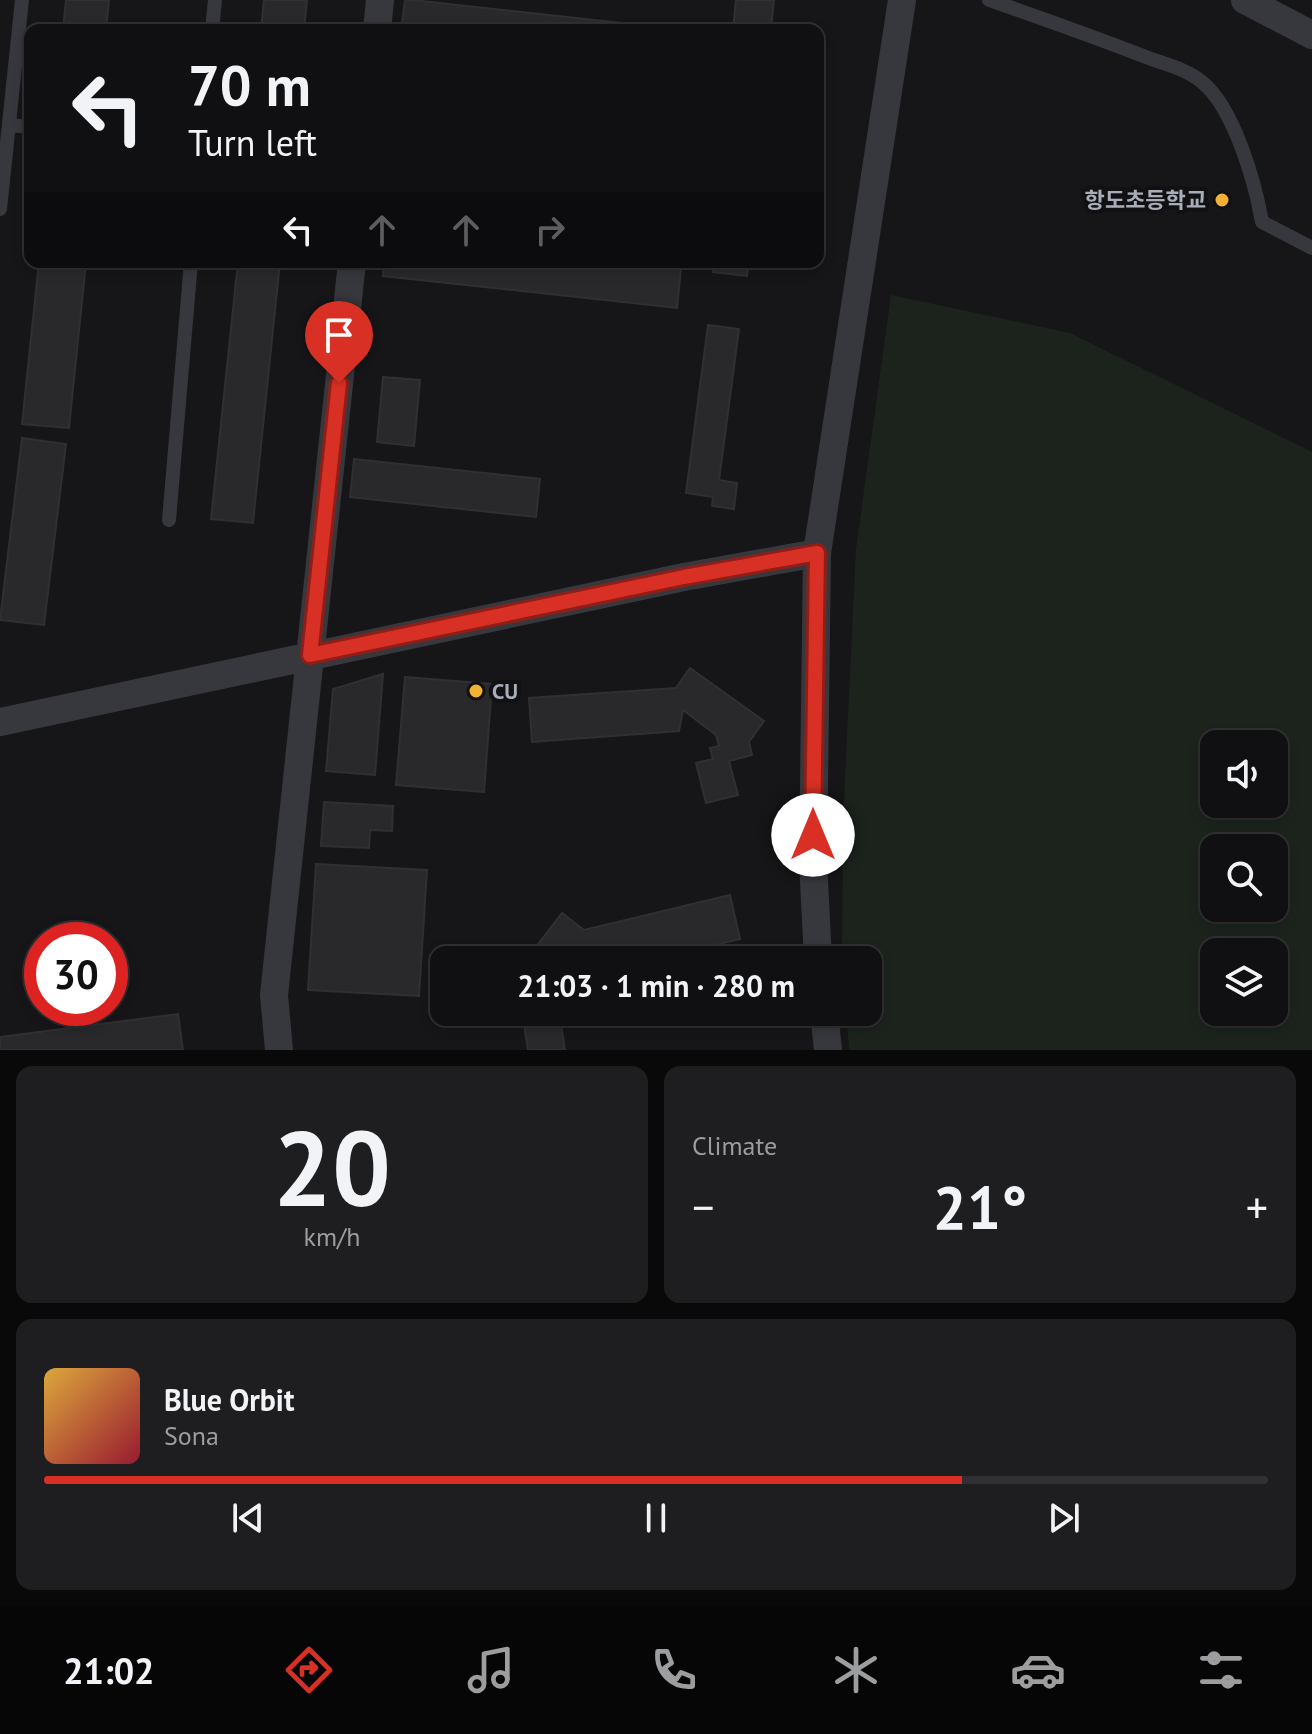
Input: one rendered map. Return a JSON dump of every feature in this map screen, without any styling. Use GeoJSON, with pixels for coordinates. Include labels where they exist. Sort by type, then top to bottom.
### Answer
{"type":"FeatureCollection","features":[{"type":"Feature","properties":{"kind":"street"},"geometry":{"type":"LineString","coordinates":[[378,24],[380,0]]}},
{"type":"Feature","properties":{"kind":"street"},"geometry":{"type":"LineString","coordinates":[[817,946],[813,861],[817,553],[902,0]]}},
{"type":"Feature","properties":{"kind":"street"},"geometry":{"type":"LineString","coordinates":[[1245,0],[1312,35]]}},
{"type":"Feature","properties":{"kind":"street"},"geometry":{"type":"LineString","coordinates":[[279,1050],[274,995],[351,268]]}},
{"type":"Feature","properties":{"kind":"street"},"geometry":{"type":"LineString","coordinates":[[0,722],[684,577],[817,553]]}},
{"type":"Feature","properties":{"kind":"street"},"geometry":{"type":"LineString","coordinates":[[825,1026],[828,1050]]}},
{"type":"Feature","properties":{"kind":"lane"},"geometry":{"type":"LineString","coordinates":[[0,209],[22,0]]}},
{"type":"Feature","properties":{"kind":"lane"},"geometry":{"type":"LineString","coordinates":[[213,24],[215,0]]}},
{"type":"Feature","properties":{"kind":"lane"},"geometry":{"type":"LineString","coordinates":[[989,0],[1089,35],[1200,80],[1218,103],[1237,138],[1250,169],[1262,222],[1312,248]]}},
{"type":"Feature","properties":{"kind":"lane"},"geometry":{"type":"LineString","coordinates":[[9,125],[24,126]]}},
{"type":"Feature","properties":{"kind":"lane"},"geometry":{"type":"LineString","coordinates":[[169,520],[190,268]]}},
{"type":"Feature","properties":{"kind":"shaded area"},"geometry":{"type":"Polygon","coordinates":[[[891,295],[1070,333],[1312,452],[1312,1050],[849,1050],[847,1026],[882,1026],[882,946],[842,946],[843,821],[856,549],[891,295]]]}},
{"type":"Feature","properties":{"kind":"building"},"geometry":{"type":"Polygon","coordinates":[[[66,0],[109,0],[107,24],[64,24],[66,0]]]}},
{"type":"Feature","properties":{"kind":"building"},"geometry":{"type":"Polygon","coordinates":[[[264,0],[307,0],[305,24],[262,24],[264,0]]]}},
{"type":"Feature","properties":{"kind":"building"},"geometry":{"type":"Polygon","coordinates":[[[405,0],[412,0],[631,24],[402,24],[405,0]]]}},
{"type":"Feature","properties":{"kind":"building"},"geometry":{"type":"Polygon","coordinates":[[[736,0],[774,0],[772,24],[734,24],[736,0]]]}},
{"type":"Feature","properties":{"kind":"building"},"geometry":{"type":"Polygon","coordinates":[[[38,268],[85,268],[69,428],[22,424],[38,268]]]}},
{"type":"Feature","properties":{"kind":"building"},"geometry":{"type":"Polygon","coordinates":[[[237,268],[279,268],[253,523],[211,519],[237,268]]]}},
{"type":"Feature","properties":{"kind":"building"},"geometry":{"type":"Polygon","coordinates":[[[384,268],[681,269],[677,308],[383,276],[384,268]]]}},
{"type":"Feature","properties":{"kind":"building"},"geometry":{"type":"Polygon","coordinates":[[[713,268],[748,268],[747,276],[713,272],[713,268]]]}},
{"type":"Feature","properties":{"kind":"building"},"geometry":{"type":"Polygon","coordinates":[[[708,325],[739,329],[719,480],[737,483],[734,509],[712,506],[713,497],[686,493],[708,325]]]}},
{"type":"Feature","properties":{"kind":"building"},"geometry":{"type":"Polygon","coordinates":[[[383,377],[420,380],[414,446],[377,442],[383,377]]]}},
{"type":"Feature","properties":{"kind":"building"},"geometry":{"type":"Polygon","coordinates":[[[22,438],[66,444],[44,625],[0,620],[22,438]]]}},
{"type":"Feature","properties":{"kind":"building"},"geometry":{"type":"Polygon","coordinates":[[[354,459],[540,479],[536,517],[350,497],[354,459]]]}},
{"type":"Feature","properties":{"kind":"building"},"geometry":{"type":"Polygon","coordinates":[[[690,668],[764,721],[749,742],[752,755],[729,761],[738,795],[706,803],[696,763],[713,759],[710,748],[719,746],[716,735],[683,710],[679,731],[532,742],[529,698],[676,688],[690,668]]]}},
{"type":"Feature","properties":{"kind":"building"},"geometry":{"type":"Polygon","coordinates":[[[383,674],[375,775],[326,771],[333,689],[383,674]]]}},
{"type":"Feature","properties":{"kind":"building"},"geometry":{"type":"Polygon","coordinates":[[[405,677],[492,684],[484,792],[396,785],[405,677]]]}},
{"type":"Feature","properties":{"kind":"building"},"geometry":{"type":"Polygon","coordinates":[[[324,802],[393,806],[392,831],[370,830],[369,848],[321,846],[324,802]]]}},
{"type":"Feature","properties":{"kind":"building"},"geometry":{"type":"Polygon","coordinates":[[[316,864],[427,870],[419,996],[308,990],[316,864]]]}},
{"type":"Feature","properties":{"kind":"building"},"geometry":{"type":"Polygon","coordinates":[[[730,895],[740,939],[711,946],[537,946],[562,913],[584,930],[730,895]]]}},
{"type":"Feature","properties":{"kind":"building"},"geometry":{"type":"Polygon","coordinates":[[[178,1014],[183,1050],[0,1050],[0,1037],[85,1026],[128,1026],[128,1020],[178,1014]]]}},
{"type":"Feature","properties":{"kind":"building"},"geometry":{"type":"Polygon","coordinates":[[[524,1026],[561,1026],[565,1050],[528,1050],[524,1026]]]}},
{"type":"Feature","properties":{"kind":"place","name":"항도초등학교"},"geometry":{"type":"Point","coordinates":[1222,200]}},
{"type":"Feature","properties":{"kind":"place","name":"CU"},"geometry":{"type":"Point","coordinates":[476,691]}},
{"type":"Feature","properties":{"kind":"route"},"geometry":{"type":"LineString","coordinates":[[339,383],[310,655],[684,577],[817,553],[813,835]]}}]}
